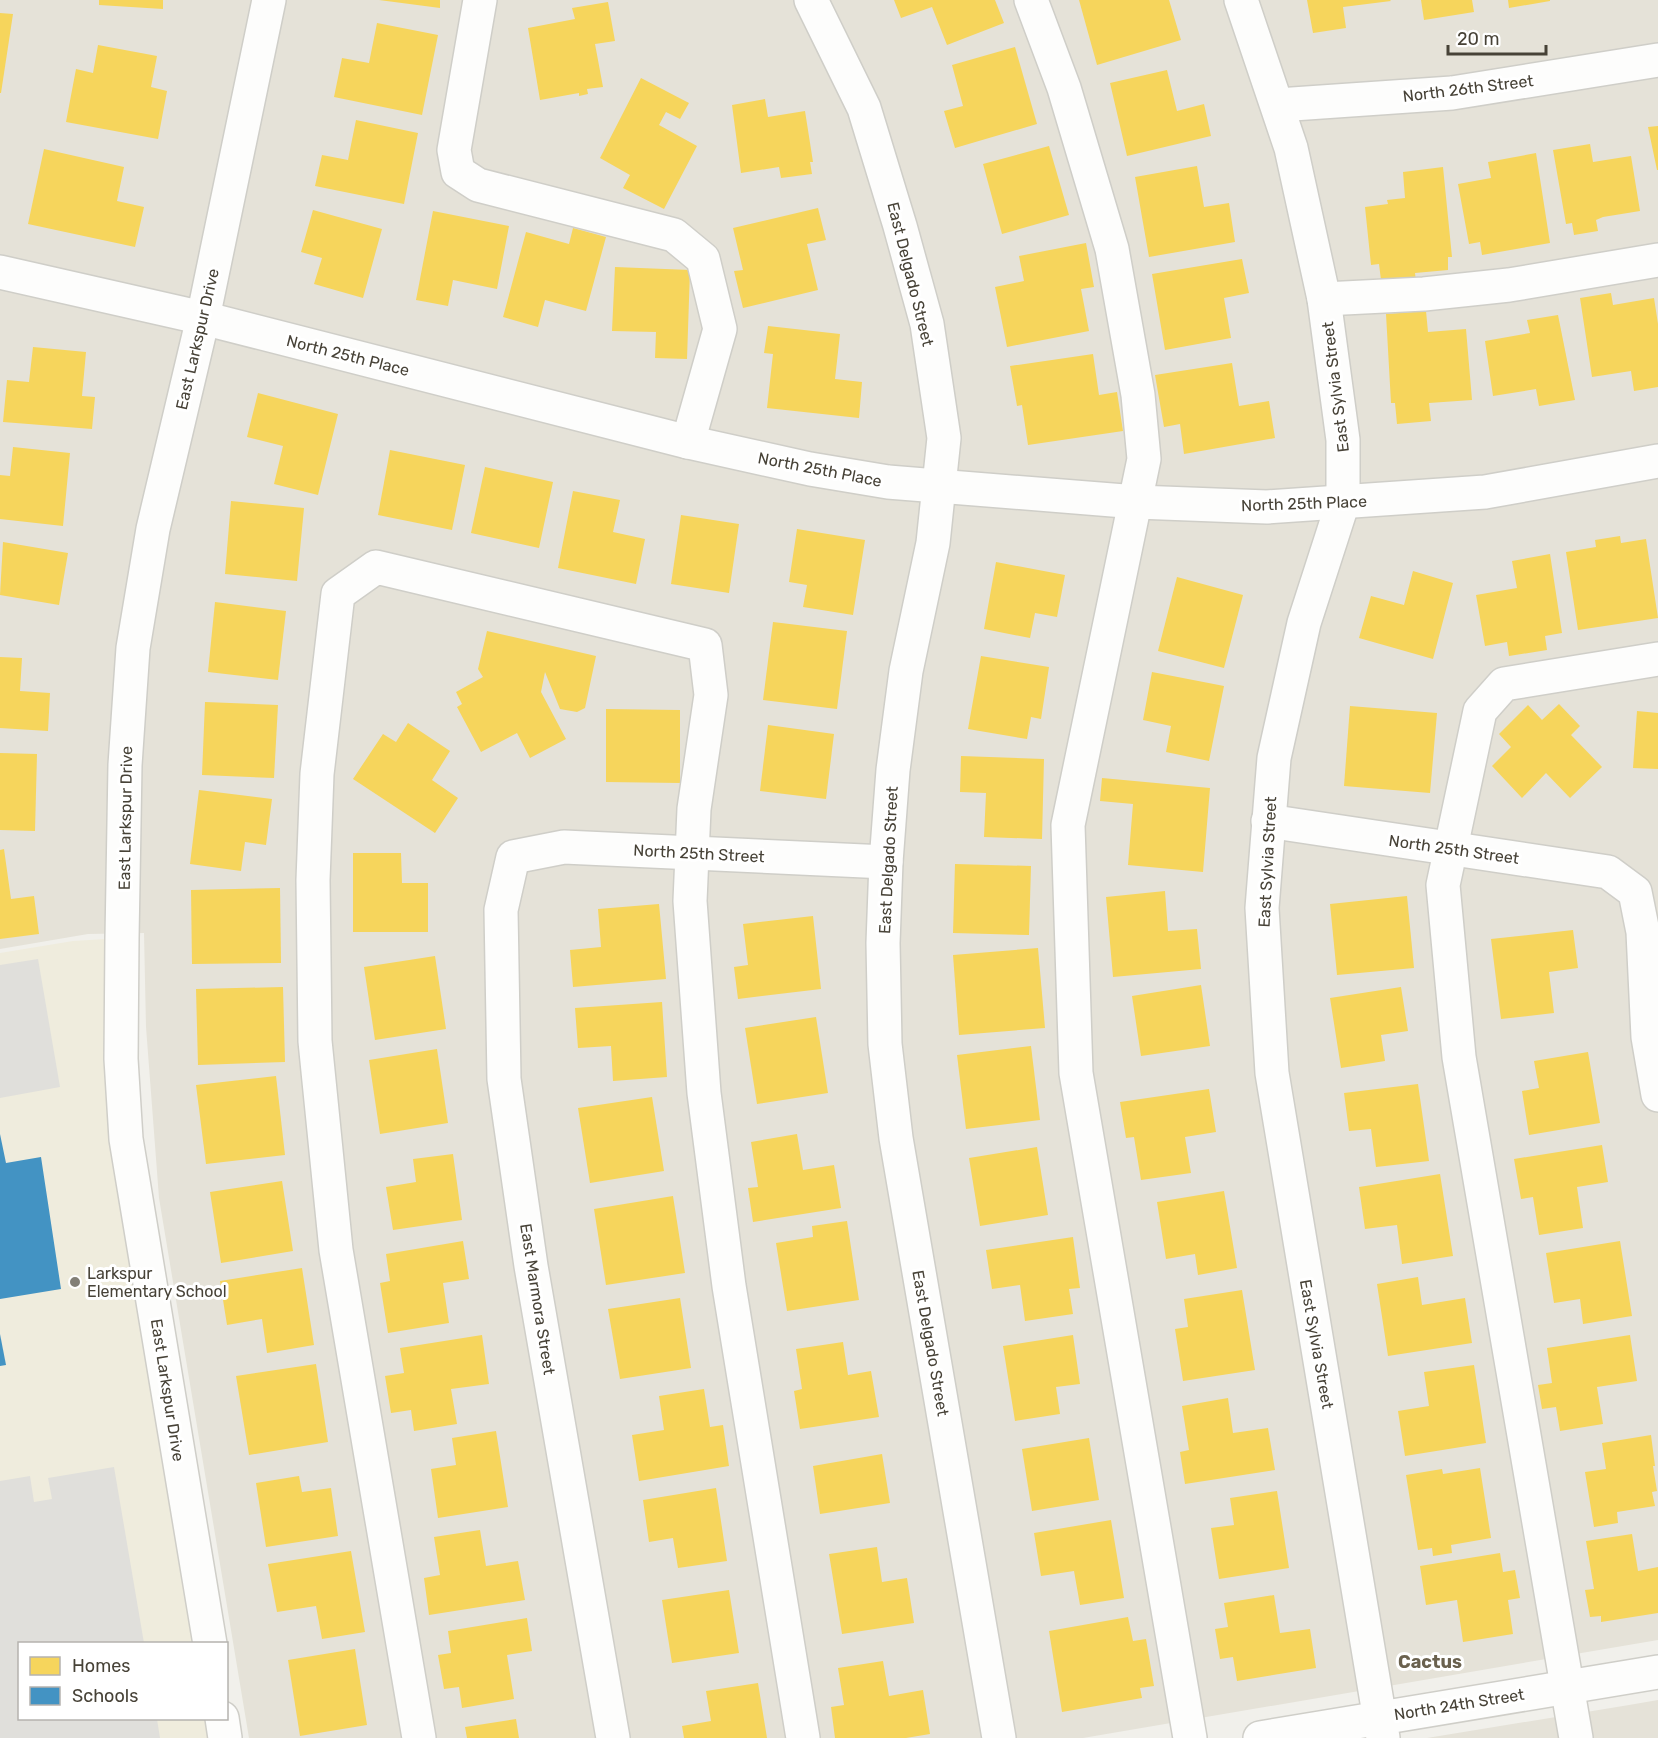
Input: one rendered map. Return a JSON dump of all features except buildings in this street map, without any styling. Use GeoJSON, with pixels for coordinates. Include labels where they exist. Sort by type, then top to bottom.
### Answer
{"type":"FeatureCollection","features":[{"type":"Feature","properties":{"kind":"street","name":"East Larkspur Drive"},"geometry":{"type":"LineString","coordinates":[[210,1642],[128,1153],[121,1059],[125,765],[133,648],[153,529],[203,318],[269,0]]}},
{"type":"Feature","properties":{"kind":"street"},"geometry":{"type":"LineString","coordinates":[[480,0],[454,150],[458,172],[478,185],[674,234],[703,259],[720,329],[688,442]]}},
{"type":"Feature","properties":{"kind":"street","name":"East Delgado Street"},"geometry":{"type":"LineString","coordinates":[[811,0],[864,108],[900,226],[927,324],[944,438],[933,543],[906,671],[893,770],[886,862],[885,1044],[896,1138],[999,1738]]}},
{"type":"Feature","properties":{"kind":"street"},"geometry":{"type":"LineString","coordinates":[[1031,0],[1064,88],[1112,249],[1138,395],[1144,459],[1137,502],[1106,638],[1068,825],[1076,1073],[1190,1738]]}},
{"type":"Feature","properties":{"kind":"street","name":"East Sylvia Street"},"geometry":{"type":"LineString","coordinates":[[1241,0],[1291,148],[1324,299],[1343,440],[1343,502],[1304,623],[1274,758],[1262,908],[1272,1073],[1381,1728]]}},
{"type":"Feature","properties":{"kind":"street","name":"North 26th Street"},"geometry":{"type":"LineString","coordinates":[[1278,105],[1452,93],[1658,60]]}},
{"type":"Feature","properties":{"kind":"street"},"geometry":{"type":"LineString","coordinates":[[1324,299],[1424,294],[1509,285],[1658,260]]}},
{"type":"Feature","properties":{"kind":"street","name":"North 25th Place"},"geometry":{"type":"LineString","coordinates":[[0,272],[203,318],[688,442],[810,469],[888,482],[1137,502],[1268,507],[1485,492],[1658,461]]}},
{"type":"Feature","properties":{"kind":"street"},"geometry":{"type":"LineString","coordinates":[[419,1738],[336,1250],[315,1041],[313,880],[317,774],[338,594],[376,567],[705,645],[711,695],[694,808],[690,901],[707,1116],[729,1286],[803,1738]]}},
{"type":"Feature","properties":{"kind":"street"},"geometry":{"type":"LineString","coordinates":[[1576,1738],[1459,1057],[1443,885],[1453,849],[1480,711],[1504,684],[1658,659]]}},
{"type":"Feature","properties":{"kind":"street","name":"North 25th Street"},"geometry":{"type":"LineString","coordinates":[[1268,821],[1608,872],[1635,892],[1643,932],[1648,1036],[1658,1095]]}},
{"type":"Feature","properties":{"kind":"street","name":"North 25th Street"},"geometry":{"type":"LineString","coordinates":[[513,857],[564,847],[886,862]]}},
{"type":"Feature","properties":{"kind":"street","name":"East Marmora Street"},"geometry":{"type":"LineString","coordinates":[[513,857],[501,910],[504,1080],[533,1277],[613,1738]]}},
{"type":"Feature","properties":{"kind":"street","name":"North 24th Street"},"geometry":{"type":"LineString","coordinates":[[1260,1738],[1381,1728],[1566,1687],[1658,1672]]}},
{"type":"Feature","properties":{"kind":"street"},"geometry":{"type":"LineString","coordinates":[[222,1720],[225,1738]]}},
{"type":"Feature","properties":{"kind":"shaded area"},"geometry":{"type":"Polygon","coordinates":[[[0,0],[1658,0],[1658,1640],[1083,1738],[249,1738],[159,1198],[146,1027],[144,933],[88,934],[0,949],[0,0]]]}},
{"type":"Feature","properties":{"kind":"shaded area","name":"Larkspur Elementary School"},"geometry":{"type":"Polygon","coordinates":[[[122,938],[121,1059],[210,1642],[18,1642],[18,1720],[222,1720],[225,1738],[0,1738],[0,953],[73,941],[122,938]]]}},
{"type":"Feature","properties":{"kind":"shaded area"},"geometry":{"type":"Polygon","coordinates":[[[38,959],[60,1087],[0,1098],[0,965],[38,959]]]}},
{"type":"Feature","properties":{"kind":"shaded area"},"geometry":{"type":"Polygon","coordinates":[[[114,1467],[144,1642],[18,1642],[18,1720],[157,1720],[160,1738],[0,1738],[0,1481],[30,1476],[34,1502],[52,1499],[48,1478],[114,1467]]]}},
{"type":"Feature","properties":{"kind":"shaded area"},"geometry":{"type":"Polygon","coordinates":[[[1658,1700],[1658,1738],[1427,1738],[1629,1705],[1658,1700]]]}},
{"type":"Feature","properties":{"kind":"place","name":"Larkspur Elementary School"},"geometry":{"type":"Point","coordinates":[75,1282]}},
{"type":"Feature","properties":{"kind":"district","name":"Cactus"},"geometry":{"type":"Point","coordinates":[1430,1662]}}]}
